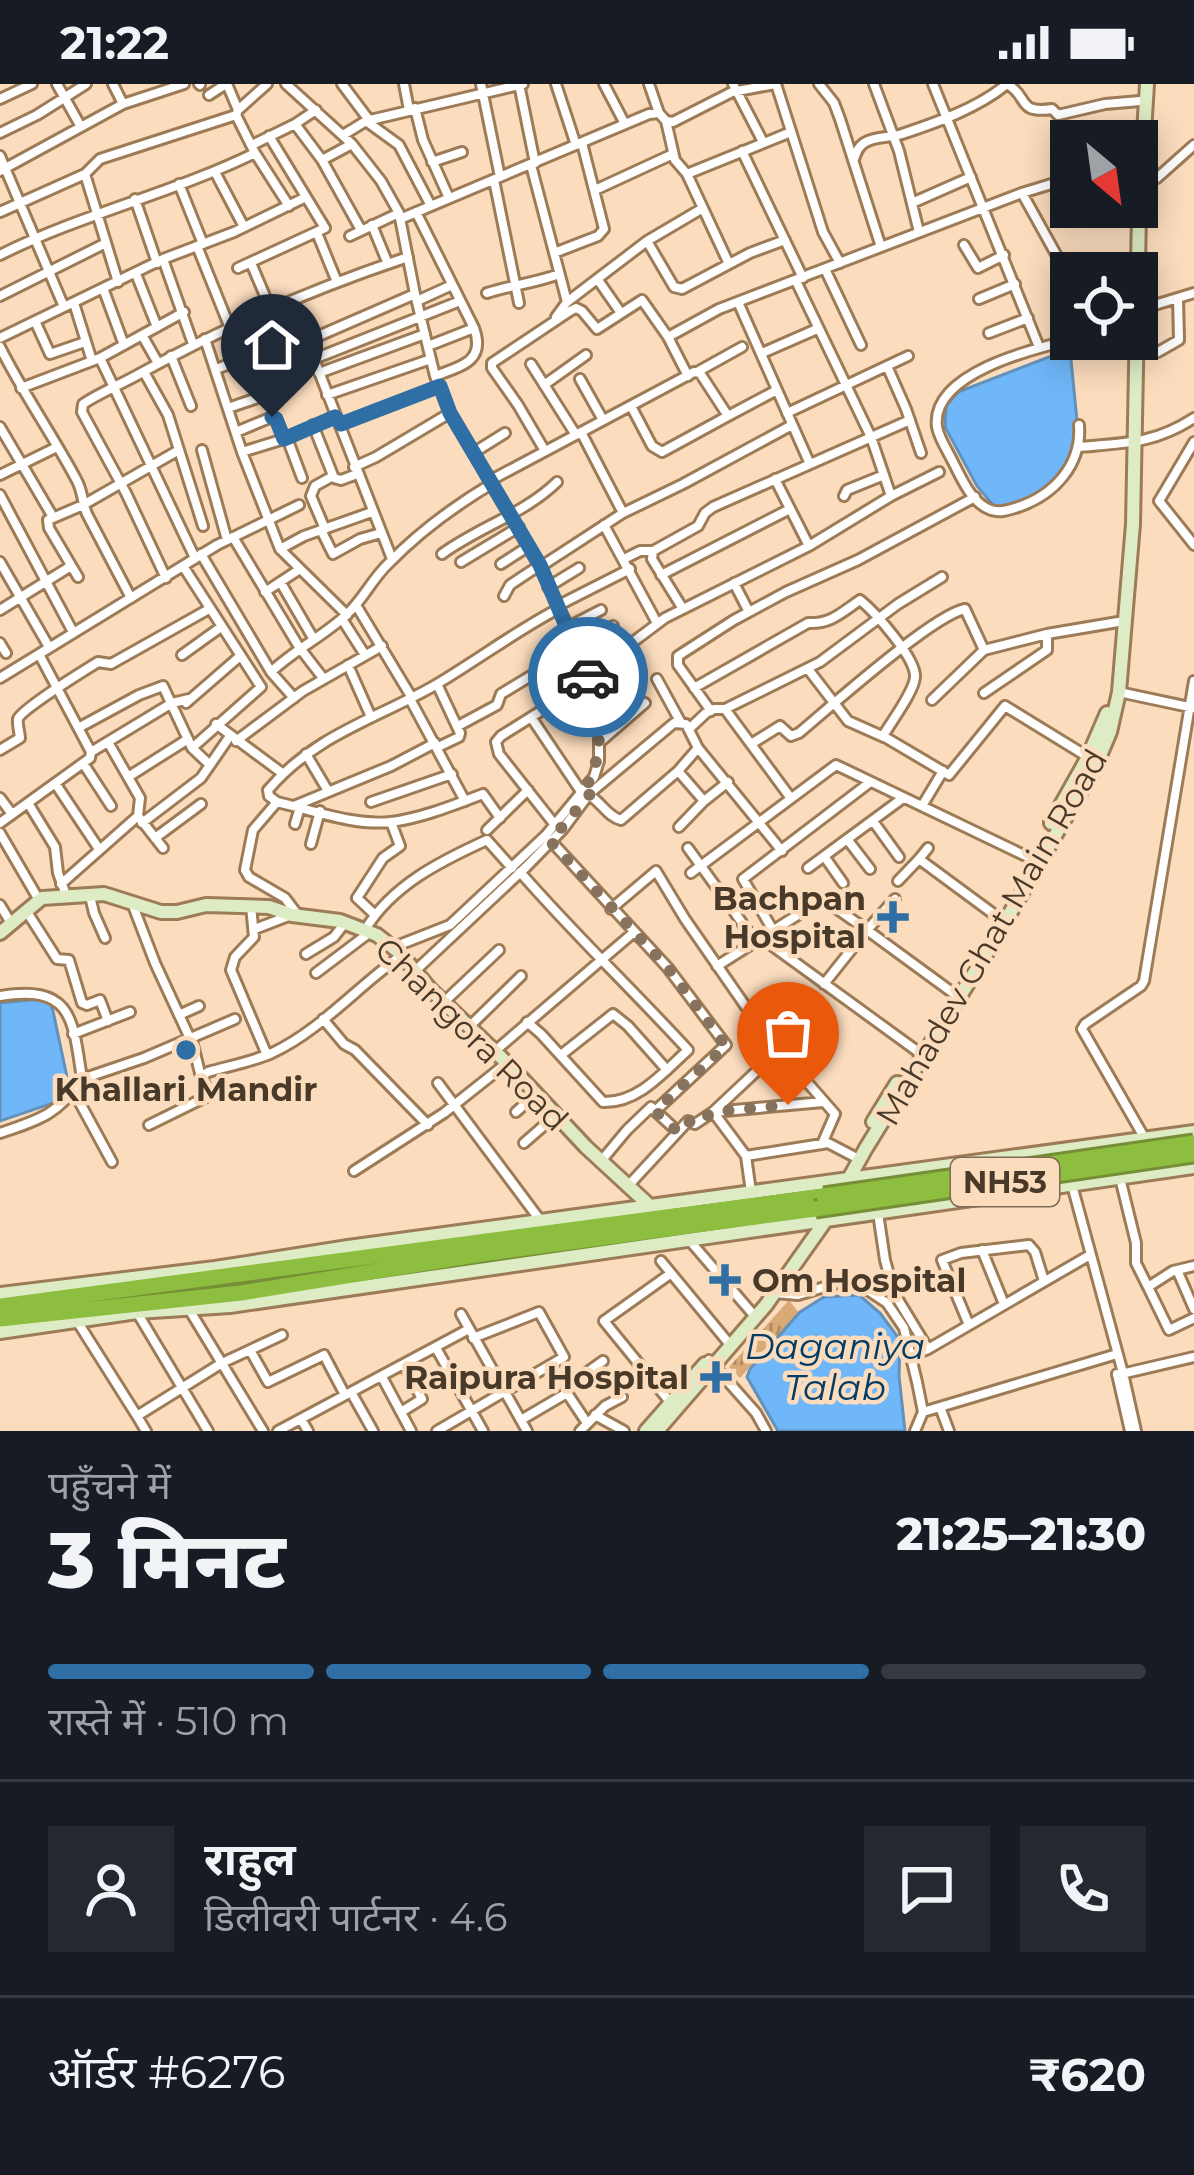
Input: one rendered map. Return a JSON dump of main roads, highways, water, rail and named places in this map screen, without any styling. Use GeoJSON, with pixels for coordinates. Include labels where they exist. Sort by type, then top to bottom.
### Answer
{"type":"FeatureCollection","features":[{"type":"Feature","properties":{"kind":"highway","name":"NH53"},"geometry":{"type":"LineString","coordinates":[[0,1319],[75,1315],[132,1295],[186,1304],[391,1275],[482,1248],[1194,1143]]}},
{"type":"Feature","properties":{"kind":"highway","name":"NH53"},"geometry":{"type":"LineString","coordinates":[[0,1306],[132,1295],[399,1246],[482,1248],[815,1210],[1194,1154]]}},
{"type":"Feature","properties":{"kind":"water"},"geometry":{"type":"Polygon","coordinates":[[[1050,357],[1071,360],[1079,441],[1071,460],[1037,498],[1006,510],[993,505],[977,486],[945,427],[946,406],[958,392],[1050,357]]]}},
{"type":"Feature","properties":{"kind":"water"},"geometry":{"type":"Polygon","coordinates":[[[41,999],[53,1011],[70,1091],[62,1100],[0,1121],[0,1003],[41,999]]]}},
{"type":"Feature","properties":{"kind":"water","name":"Daganiya Talab"},"geometry":{"type":"Polygon","coordinates":[[[859,1295],[900,1340],[905,1431],[778,1431],[747,1377],[750,1369],[800,1312],[824,1297],[859,1295]]]}},
{"type":"Feature","properties":{"kind":"place","name":"Bachpan Hospital"},"geometry":{"type":"Point","coordinates":[893,917]}},
{"type":"Feature","properties":{"kind":"place","name":"Khallari Mandir"},"geometry":{"type":"Point","coordinates":[186,1050]}},
{"type":"Feature","properties":{"kind":"place","name":"Om Hospital"},"geometry":{"type":"Point","coordinates":[725,1280]}},
{"type":"Feature","properties":{"kind":"place","name":"Raipura Hospital"},"geometry":{"type":"Point","coordinates":[716,1377]}}]}
